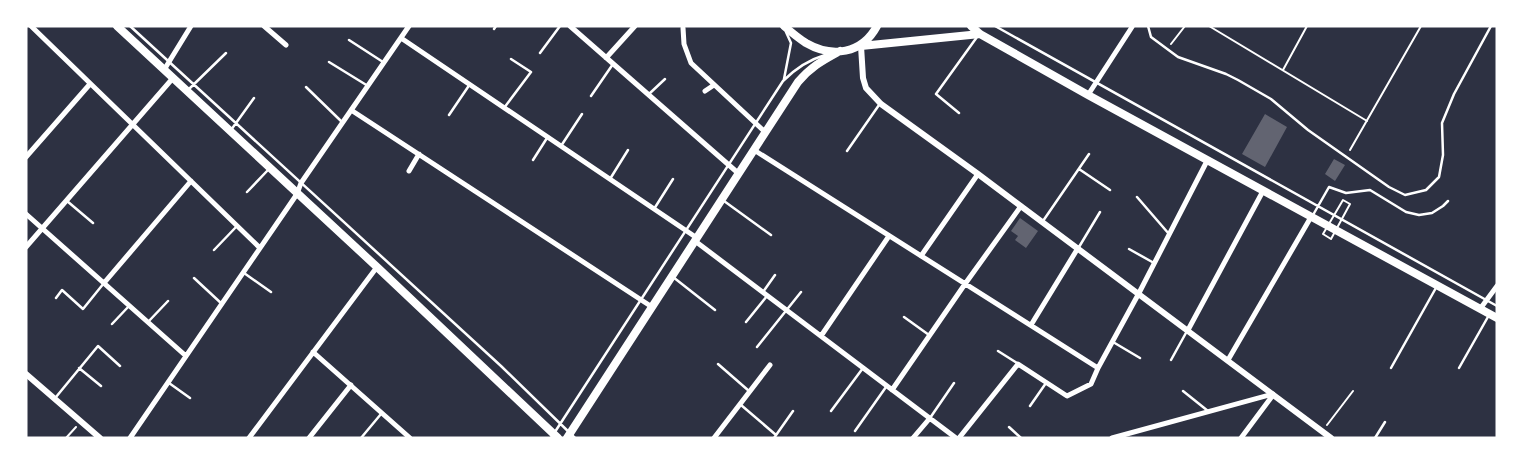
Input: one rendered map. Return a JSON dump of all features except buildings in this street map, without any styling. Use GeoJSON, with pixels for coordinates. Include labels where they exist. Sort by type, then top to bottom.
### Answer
{"type":"FeatureCollection","features":[{"type":"Feature","properties":{"kind":"main road"},"geometry":{"type":"LineString","coordinates":[[117,26],[377,267],[554,436]]}},
{"type":"Feature","properties":{"kind":"main road"},"geometry":{"type":"LineString","coordinates":[[784,26],[807,44],[824,50],[840,51],[852,50],[861,46],[980,34]]}},
{"type":"Feature","properties":{"kind":"main road"},"geometry":{"type":"LineString","coordinates":[[861,46],[878,26]]}},
{"type":"Feature","properties":{"kind":"main road"},"geometry":{"type":"LineString","coordinates":[[971,26],[980,34],[1088,96],[1493,316]]}},
{"type":"Feature","properties":{"kind":"main road"},"geometry":{"type":"LineString","coordinates":[[571,436],[652,306],[798,82],[817,63],[840,51]]}},
{"type":"Feature","properties":{"kind":"street"},"geometry":{"type":"LineString","coordinates":[[31,26],[260,248]]}},
{"type":"Feature","properties":{"kind":"street"},"geometry":{"type":"LineString","coordinates":[[164,70],[191,26]]}},
{"type":"Feature","properties":{"kind":"street"},"geometry":{"type":"LineString","coordinates":[[264,26],[286,45]]}},
{"type":"Feature","properties":{"kind":"street"},"geometry":{"type":"LineString","coordinates":[[130,438],[409,26]]}},
{"type":"Feature","properties":{"kind":"street"},"geometry":{"type":"LineString","coordinates":[[570,26],[738,173]]}},
{"type":"Feature","properties":{"kind":"street"},"geometry":{"type":"LineString","coordinates":[[606,58],[635,26]]}},
{"type":"Feature","properties":{"kind":"street"},"geometry":{"type":"LineString","coordinates":[[1088,96],[1132,27]]}},
{"type":"Feature","properties":{"kind":"street"},"geometry":{"type":"LineString","coordinates":[[684,28],[684,44],[691,63],[766,132]]}},
{"type":"Feature","properties":{"kind":"street"},"geometry":{"type":"LineString","coordinates":[[401,38],[686,230],[787,311],[956,438]]}},
{"type":"Feature","properties":{"kind":"street"},"geometry":{"type":"LineString","coordinates":[[861,46],[863,78],[866,88],[880,104],[1139,293],[1331,438]]}},
{"type":"Feature","properties":{"kind":"street"},"geometry":{"type":"LineString","coordinates":[[26,248],[173,78]]}},
{"type":"Feature","properties":{"kind":"street"},"geometry":{"type":"LineString","coordinates":[[26,157],[90,84]]}},
{"type":"Feature","properties":{"kind":"street"},"geometry":{"type":"LineString","coordinates":[[705,91],[714,85]]}},
{"type":"Feature","properties":{"kind":"street"},"geometry":{"type":"LineString","coordinates":[[351,110],[652,306]]}},
{"type":"Feature","properties":{"kind":"street"},"geometry":{"type":"LineString","coordinates":[[754,150],[1098,368]]}},
{"type":"Feature","properties":{"kind":"street"},"geometry":{"type":"LineString","coordinates":[[409,171],[419,154]]}},
{"type":"Feature","properties":{"kind":"street"},"geometry":{"type":"LineString","coordinates":[[959,438],[1018,364],[1067,396],[1091,384],[1207,160]]}},
{"type":"Feature","properties":{"kind":"street"},"geometry":{"type":"LineString","coordinates":[[922,256],[978,174]]}},
{"type":"Feature","properties":{"kind":"street"},"geometry":{"type":"LineString","coordinates":[[104,283],[191,181]]}},
{"type":"Feature","properties":{"kind":"street"},"geometry":{"type":"LineString","coordinates":[[1188,330],[1263,191]]}},
{"type":"Feature","properties":{"kind":"street"},"geometry":{"type":"LineString","coordinates":[[892,390],[1021,206]]}},
{"type":"Feature","properties":{"kind":"street"},"geometry":{"type":"LineString","coordinates":[[26,214],[186,356]]}},
{"type":"Feature","properties":{"kind":"street"},"geometry":{"type":"LineString","coordinates":[[1228,360],[1311,217]]}},
{"type":"Feature","properties":{"kind":"street"},"geometry":{"type":"LineString","coordinates":[[820,336],[889,236]]}},
{"type":"Feature","properties":{"kind":"street"},"geometry":{"type":"LineString","coordinates":[[1031,325],[1078,248]]}},
{"type":"Feature","properties":{"kind":"street"},"geometry":{"type":"LineString","coordinates":[[249,438],[377,267]]}},
{"type":"Feature","properties":{"kind":"street"},"geometry":{"type":"LineString","coordinates":[[1480,309],[1497,286]]}},
{"type":"Feature","properties":{"kind":"street"},"geometry":{"type":"LineString","coordinates":[[313,352],[410,438]]}},
{"type":"Feature","properties":{"kind":"street"},"geometry":{"type":"LineString","coordinates":[[714,438],[770,365]]}},
{"type":"Feature","properties":{"kind":"street"},"geometry":{"type":"LineString","coordinates":[[26,374],[100,438]]}},
{"type":"Feature","properties":{"kind":"street"},"geometry":{"type":"LineString","coordinates":[[309,438],[351,385]]}},
{"type":"Feature","properties":{"kind":"street"},"geometry":{"type":"LineString","coordinates":[[1112,438],[1273,394]]}},
{"type":"Feature","properties":{"kind":"street"},"geometry":{"type":"LineString","coordinates":[[1241,438],[1273,394]]}},
{"type":"Feature","properties":{"kind":"street"},"geometry":{"type":"LineString","coordinates":[[913,438],[930,418]]}},
{"type":"Feature","properties":{"kind":"lane"},"geometry":{"type":"LineString","coordinates":[[130,26],[501,366],[571,436]]}},
{"type":"Feature","properties":{"kind":"lane"},"geometry":{"type":"LineString","coordinates":[[540,54],[560,26]]}},
{"type":"Feature","properties":{"kind":"lane"},"geometry":{"type":"LineString","coordinates":[[783,81],[791,43],[784,26]]}},
{"type":"Feature","properties":{"kind":"lane"},"geometry":{"type":"LineString","coordinates":[[995,26],[1497,306]]}},
{"type":"Feature","properties":{"kind":"lane"},"geometry":{"type":"LineString","coordinates":[[1148,26],[1151,37],[1178,57],[1238,80],[1271,99],[1308,130],[1389,187],[1405,196],[1426,190],[1439,177],[1443,155],[1442,123],[1454,94],[1491,26]]}},
{"type":"Feature","properties":{"kind":"lane"},"geometry":{"type":"LineString","coordinates":[[959,113],[936,94],[980,34]]}},
{"type":"Feature","properties":{"kind":"lane"},"geometry":{"type":"LineString","coordinates":[[349,40],[384,63]]}},
{"type":"Feature","properties":{"kind":"lane"},"geometry":{"type":"LineString","coordinates":[[554,436],[783,81],[795,69],[811,59],[840,51]]}},
{"type":"Feature","properties":{"kind":"lane"},"geometry":{"type":"LineString","coordinates":[[187,91],[226,53]]}},
{"type":"Feature","properties":{"kind":"lane"},"geometry":{"type":"LineString","coordinates":[[504,108],[530,72],[511,59]]}},
{"type":"Feature","properties":{"kind":"lane"},"geometry":{"type":"LineString","coordinates":[[329,62],[368,86]]}},
{"type":"Feature","properties":{"kind":"lane"},"geometry":{"type":"LineString","coordinates":[[591,96],[613,64]]}},
{"type":"Feature","properties":{"kind":"lane"},"geometry":{"type":"LineString","coordinates":[[648,95],[665,79]]}},
{"type":"Feature","properties":{"kind":"lane"},"geometry":{"type":"LineString","coordinates":[[449,115],[470,84]]}},
{"type":"Feature","properties":{"kind":"lane"},"geometry":{"type":"LineString","coordinates":[[306,87],[343,122]]}},
{"type":"Feature","properties":{"kind":"lane"},"geometry":{"type":"LineString","coordinates":[[230,131],[254,98]]}},
{"type":"Feature","properties":{"kind":"lane"},"geometry":{"type":"LineString","coordinates":[[847,151],[880,104]]}},
{"type":"Feature","properties":{"kind":"lane"},"geometry":{"type":"LineString","coordinates":[[561,146],[582,114]]}},
{"type":"Feature","properties":{"kind":"lane"},"geometry":{"type":"LineString","coordinates":[[533,160],[547,137]]}},
{"type":"Feature","properties":{"kind":"lane"},"geometry":{"type":"LineString","coordinates":[[610,179],[628,150]]}},
{"type":"Feature","properties":{"kind":"lane"},"geometry":{"type":"LineString","coordinates":[[1043,222],[1089,154]]}},
{"type":"Feature","properties":{"kind":"lane"},"geometry":{"type":"LineString","coordinates":[[247,192],[270,168]]}},
{"type":"Feature","properties":{"kind":"lane"},"geometry":{"type":"LineString","coordinates":[[1079,169],[1110,190]]}},
{"type":"Feature","properties":{"kind":"lane"},"geometry":{"type":"LineString","coordinates":[[654,208],[673,179]]}},
{"type":"Feature","properties":{"kind":"lane"},"geometry":{"type":"LineString","coordinates":[[1311,217],[1329,187],[1346,193],[1370,190],[1406,212],[1419,215],[1432,213],[1448,202]]}},
{"type":"Feature","properties":{"kind":"lane"},"geometry":{"type":"LineString","coordinates":[[1137,197],[1169,234]]}},
{"type":"Feature","properties":{"kind":"lane"},"geometry":{"type":"LineString","coordinates":[[722,199],[771,235]]}},
{"type":"Feature","properties":{"kind":"lane"},"geometry":{"type":"LineString","coordinates":[[67,201],[93,224]]}},
{"type":"Feature","properties":{"kind":"lane"},"geometry":{"type":"LineString","coordinates":[[1078,248],[1100,212]]}},
{"type":"Feature","properties":{"kind":"lane"},"geometry":{"type":"LineString","coordinates":[[214,250],[238,226]]}},
{"type":"Feature","properties":{"kind":"lane"},"geometry":{"type":"LineString","coordinates":[[1129,249],[1154,263]]}},
{"type":"Feature","properties":{"kind":"lane"},"geometry":{"type":"LineString","coordinates":[[243,272],[271,292]]}},
{"type":"Feature","properties":{"kind":"lane"},"geometry":{"type":"LineString","coordinates":[[746,322],[775,275]]}},
{"type":"Feature","properties":{"kind":"lane"},"geometry":{"type":"LineString","coordinates":[[672,276],[715,310]]}},
{"type":"Feature","properties":{"kind":"lane"},"geometry":{"type":"LineString","coordinates":[[194,278],[222,304]]}},
{"type":"Feature","properties":{"kind":"lane"},"geometry":{"type":"LineString","coordinates":[[56,298],[62,290],[83,309],[104,283]]}},
{"type":"Feature","properties":{"kind":"lane"},"geometry":{"type":"LineString","coordinates":[[1391,368],[1437,286]]}},
{"type":"Feature","properties":{"kind":"lane"},"geometry":{"type":"LineString","coordinates":[[758,347],[801,292]]}},
{"type":"Feature","properties":{"kind":"lane"},"geometry":{"type":"LineString","coordinates":[[148,322],[168,300]]}},
{"type":"Feature","properties":{"kind":"lane"},"geometry":{"type":"LineString","coordinates":[[112,324],[129,306]]}},
{"type":"Feature","properties":{"kind":"lane"},"geometry":{"type":"LineString","coordinates":[[1459,368],[1493,316]]}},
{"type":"Feature","properties":{"kind":"lane"},"geometry":{"type":"LineString","coordinates":[[904,317],[931,335]]}},
{"type":"Feature","properties":{"kind":"lane"},"geometry":{"type":"LineString","coordinates":[[1171,360],[1188,330]]}},
{"type":"Feature","properties":{"kind":"lane"},"geometry":{"type":"LineString","coordinates":[[1112,341],[1140,358]]}},
{"type":"Feature","properties":{"kind":"lane"},"geometry":{"type":"LineString","coordinates":[[54,398],[98,346],[120,366]]}},
{"type":"Feature","properties":{"kind":"lane"},"geometry":{"type":"LineString","coordinates":[[998,351],[1018,364]]}},
{"type":"Feature","properties":{"kind":"lane"},"geometry":{"type":"LineString","coordinates":[[718,364],[750,392]]}},
{"type":"Feature","properties":{"kind":"lane"},"geometry":{"type":"LineString","coordinates":[[80,368],[101,386]]}},
{"type":"Feature","properties":{"kind":"lane"},"geometry":{"type":"LineString","coordinates":[[831,410],[863,368]]}},
{"type":"Feature","properties":{"kind":"lane"},"geometry":{"type":"LineString","coordinates":[[168,382],[190,398]]}},
{"type":"Feature","properties":{"kind":"lane"},"geometry":{"type":"LineString","coordinates":[[930,418],[954,383]]}},
{"type":"Feature","properties":{"kind":"lane"},"geometry":{"type":"LineString","coordinates":[[1030,406],[1046,383]]}},
{"type":"Feature","properties":{"kind":"lane"},"geometry":{"type":"LineString","coordinates":[[855,430],[887,386]]}},
{"type":"Feature","properties":{"kind":"lane"},"geometry":{"type":"LineString","coordinates":[[1183,392],[1209,412]]}},
{"type":"Feature","properties":{"kind":"lane"},"geometry":{"type":"LineString","coordinates":[[740,404],[775,436],[793,411]]}},
{"type":"Feature","properties":{"kind":"lane"},"geometry":{"type":"LineString","coordinates":[[361,438],[382,413]]}},
{"type":"Feature","properties":{"kind":"lane"},"geometry":{"type":"LineString","coordinates":[[1375,438],[1385,422]]}},
{"type":"Feature","properties":{"kind":"lane"},"geometry":{"type":"LineString","coordinates":[[1009,427],[1021,438]]}},
{"type":"Feature","properties":{"kind":"path"},"geometry":{"type":"LineString","coordinates":[[1166,49],[1185,26]]}},
{"type":"Feature","properties":{"kind":"path"},"geometry":{"type":"LineString","coordinates":[[1210,26],[1367,120]]}},
{"type":"Feature","properties":{"kind":"path"},"geometry":{"type":"LineString","coordinates":[[1282,70],[1307,26]]}},
{"type":"Feature","properties":{"kind":"path"},"geometry":{"type":"LineString","coordinates":[[1346,156],[1421,26]]}},
{"type":"Feature","properties":{"kind":"path"},"geometry":{"type":"LineString","coordinates":[[1343,200],[1350,204]]}},
{"type":"Feature","properties":{"kind":"path"},"geometry":{"type":"LineString","coordinates":[[1322,432],[1353,391]]}},
{"type":"Feature","properties":{"kind":"path"},"geometry":{"type":"LineString","coordinates":[[66,438],[81,421]]}}]}
